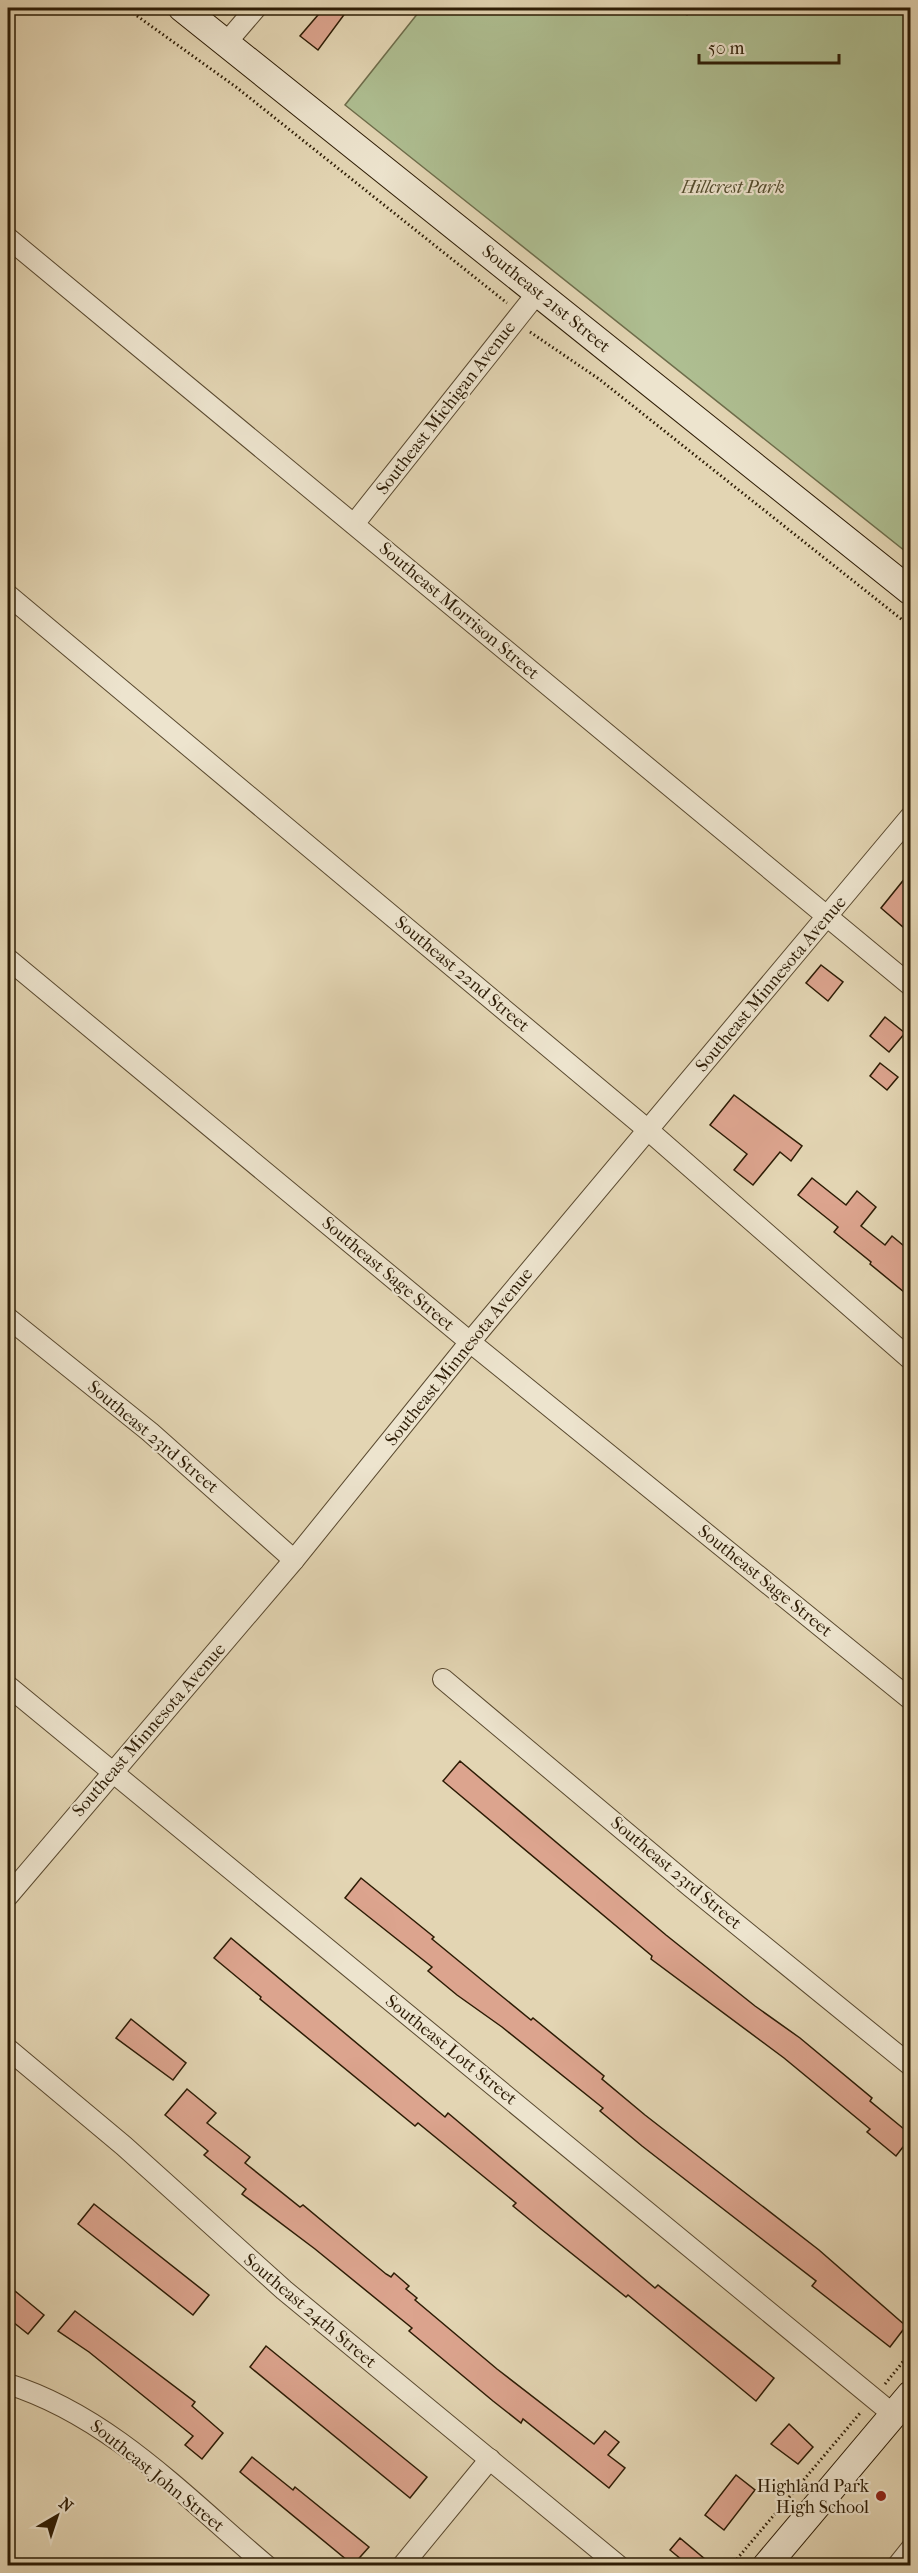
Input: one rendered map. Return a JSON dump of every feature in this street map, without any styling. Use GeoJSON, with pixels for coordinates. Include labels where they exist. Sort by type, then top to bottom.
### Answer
{"type":"FeatureCollection","features":[{"type":"Feature","properties":{"kind":"main road","name":"Southeast 21st Street"},"geometry":{"type":"LineString","coordinates":[[182,8],[905,583]]}},
{"type":"Feature","properties":{"kind":"main road"},"geometry":{"type":"LineString","coordinates":[[766,2565],[902,2405]]}},
{"type":"Feature","properties":{"kind":"street"},"geometry":{"type":"LineString","coordinates":[[226,43],[256,8]]}},
{"type":"Feature","properties":{"kind":"street","name":"Southeast Morrison Street"},"geometry":{"type":"LineString","coordinates":[[8,238],[910,985]]}},
{"type":"Feature","properties":{"kind":"street","name":"Southeast Michigan Avenue"},"geometry":{"type":"LineString","coordinates":[[354,524],[538,292]]}},
{"type":"Feature","properties":{"kind":"street","name":"Southeast 22nd Street"},"geometry":{"type":"LineString","coordinates":[[8,595],[648,1130],[910,1359]]}},
{"type":"Feature","properties":{"kind":"street","name":"Southeast Minnesota Avenue"},"geometry":{"type":"LineString","coordinates":[[8,1896],[294,1560],[470,1342],[910,817]]}},
{"type":"Feature","properties":{"kind":"street","name":"Southeast Sage Street"},"geometry":{"type":"LineString","coordinates":[[8,958],[470,1342],[910,1699]]}},
{"type":"Feature","properties":{"kind":"street","name":"Southeast 23rd Street"},"geometry":{"type":"LineString","coordinates":[[8,1318],[150,1432],[294,1560]]}},
{"type":"Feature","properties":{"kind":"street","name":"Southeast 23rd Street"},"geometry":{"type":"LineString","coordinates":[[443,1679],[691,1887],[910,2065]]}},
{"type":"Feature","properties":{"kind":"street","name":"Southeast Lott Street"},"geometry":{"type":"LineString","coordinates":[[8,1686],[873,2397],[902,2405]]}},
{"type":"Feature","properties":{"kind":"street","name":"Southeast 24th Street"},"geometry":{"type":"LineString","coordinates":[[8,2049],[124,2146],[284,2290],[619,2565]]}},
{"type":"Feature","properties":{"kind":"street","name":"Southeast John Street"},"geometry":{"type":"LineString","coordinates":[[8,2384],[64,2406],[113,2437],[258,2563]]}},
{"type":"Feature","properties":{"kind":"street"},"geometry":{"type":"LineString","coordinates":[[402,2565],[490,2459]]}},
{"type":"Feature","properties":{"kind":"lane"},"geometry":{"type":"LineString","coordinates":[[890,2565],[910,2541]]}},
{"type":"Feature","properties":{"kind":"path"},"geometry":{"type":"LineString","coordinates":[[731,2565],[910,2353]]}},
{"type":"Feature","properties":{"kind":"green space","name":"Hillcrest Park"},"geometry":{"type":"Polygon","coordinates":[[[422,8],[677,8],[687,15],[694,8],[910,8],[910,555],[345,105],[422,8]]]}},
{"type":"Feature","properties":{"kind":"building"},"geometry":{"type":"Polygon","coordinates":[[[324,8],[349,8],[318,50],[300,36],[324,8]]]}},
{"type":"Feature","properties":{"kind":"building"},"geometry":{"type":"Polygon","coordinates":[[[910,872],[910,933],[881,908],[910,872]]]}},
{"type":"Feature","properties":{"kind":"building"},"geometry":{"type":"Polygon","coordinates":[[[821,965],[843,982],[828,1001],[806,983],[821,965]]]}},
{"type":"Feature","properties":{"kind":"building"},"geometry":{"type":"Polygon","coordinates":[[[885,1017],[905,1033],[889,1052],[870,1036],[885,1017]]]}},
{"type":"Feature","properties":{"kind":"building"},"geometry":{"type":"Polygon","coordinates":[[[880,1063],[898,1077],[887,1090],[870,1076],[880,1063]]]}},
{"type":"Feature","properties":{"kind":"building"},"geometry":{"type":"Polygon","coordinates":[[[734,1095],[802,1146],[791,1161],[780,1152],[753,1185],[734,1170],[747,1154],[710,1125],[734,1095]]]}},
{"type":"Feature","properties":{"kind":"building"},"geometry":{"type":"Polygon","coordinates":[[[812,1178],[846,1205],[857,1191],[876,1207],[861,1226],[885,1245],[892,1236],[910,1251],[910,1297],[834,1232],[838,1227],[798,1195],[812,1178]]]}},
{"type":"Feature","properties":{"kind":"building"},"geometry":{"type":"Polygon","coordinates":[[[460,1761],[666,1935],[755,2006],[800,2038],[872,2098],[870,2101],[910,2134],[910,2138],[896,2156],[867,2132],[870,2129],[784,2058],[651,1959],[652,1956],[443,1781],[460,1761]]]}},
{"type":"Feature","properties":{"kind":"building"},"geometry":{"type":"Polygon","coordinates":[[[361,1878],[434,1937],[432,1939],[488,1985],[531,2020],[533,2018],[604,2076],[602,2079],[645,2115],[819,2250],[906,2326],[890,2347],[812,2286],[816,2281],[642,2146],[600,2111],[603,2108],[502,2027],[457,1995],[428,1971],[432,1967],[345,1898],[361,1878]]]}},
{"type":"Feature","properties":{"kind":"building"},"geometry":{"type":"Polygon","coordinates":[[[231,1938],[445,2117],[448,2113],[655,2288],[658,2285],[774,2378],[756,2401],[628,2295],[626,2297],[513,2206],[516,2203],[418,2123],[415,2126],[260,1999],[261,1997],[214,1958],[231,1938]]]}},
{"type":"Feature","properties":{"kind":"building"},"geometry":{"type":"Polygon","coordinates":[[[131,2019],[186,2063],[173,2080],[116,2038],[131,2019]]]}},
{"type":"Feature","properties":{"kind":"building"},"geometry":{"type":"Polygon","coordinates":[[[187,2089],[216,2113],[207,2123],[250,2157],[245,2163],[300,2207],[303,2205],[386,2274],[391,2277],[394,2273],[409,2286],[406,2289],[417,2298],[415,2300],[497,2369],[594,2444],[605,2431],[619,2442],[608,2455],[625,2468],[609,2488],[523,2419],[521,2423],[493,2401],[409,2331],[412,2328],[315,2249],[242,2194],[246,2189],[204,2155],[208,2151],[165,2115],[187,2089]]]}},
{"type":"Feature","properties":{"kind":"building"},"geometry":{"type":"Polygon","coordinates":[[[94,2204],[209,2295],[193,2315],[78,2224],[94,2204]]]}},
{"type":"Feature","properties":{"kind":"building"},"geometry":{"type":"Polygon","coordinates":[[[15,2291],[44,2315],[28,2334],[8,2318],[8,2301],[15,2291]]]}},
{"type":"Feature","properties":{"kind":"building"},"geometry":{"type":"Polygon","coordinates":[[[75,2311],[195,2402],[192,2406],[223,2433],[202,2459],[185,2445],[193,2436],[89,2352],[58,2331],[75,2311]]]}},
{"type":"Feature","properties":{"kind":"building"},"geometry":{"type":"Polygon","coordinates":[[[266,2346],[427,2477],[410,2498],[250,2367],[266,2346]]]}},
{"type":"Feature","properties":{"kind":"building"},"geometry":{"type":"Polygon","coordinates":[[[789,2424],[813,2447],[798,2464],[771,2444],[789,2424]]]}},
{"type":"Feature","properties":{"kind":"building"},"geometry":{"type":"Polygon","coordinates":[[[252,2457],[293,2490],[295,2487],[369,2547],[353,2565],[240,2472],[252,2457]]]}},
{"type":"Feature","properties":{"kind":"building"},"geometry":{"type":"Polygon","coordinates":[[[736,2475],[755,2490],[724,2530],[705,2515],[736,2475]]]}},
{"type":"Feature","properties":{"kind":"building"},"geometry":{"type":"Polygon","coordinates":[[[680,2538],[712,2565],[688,2565],[670,2550],[680,2538]]]}},
{"type":"Feature","properties":{"kind":"place","name":"Highland Park High School"},"geometry":{"type":"Point","coordinates":[881,2496]}}]}
